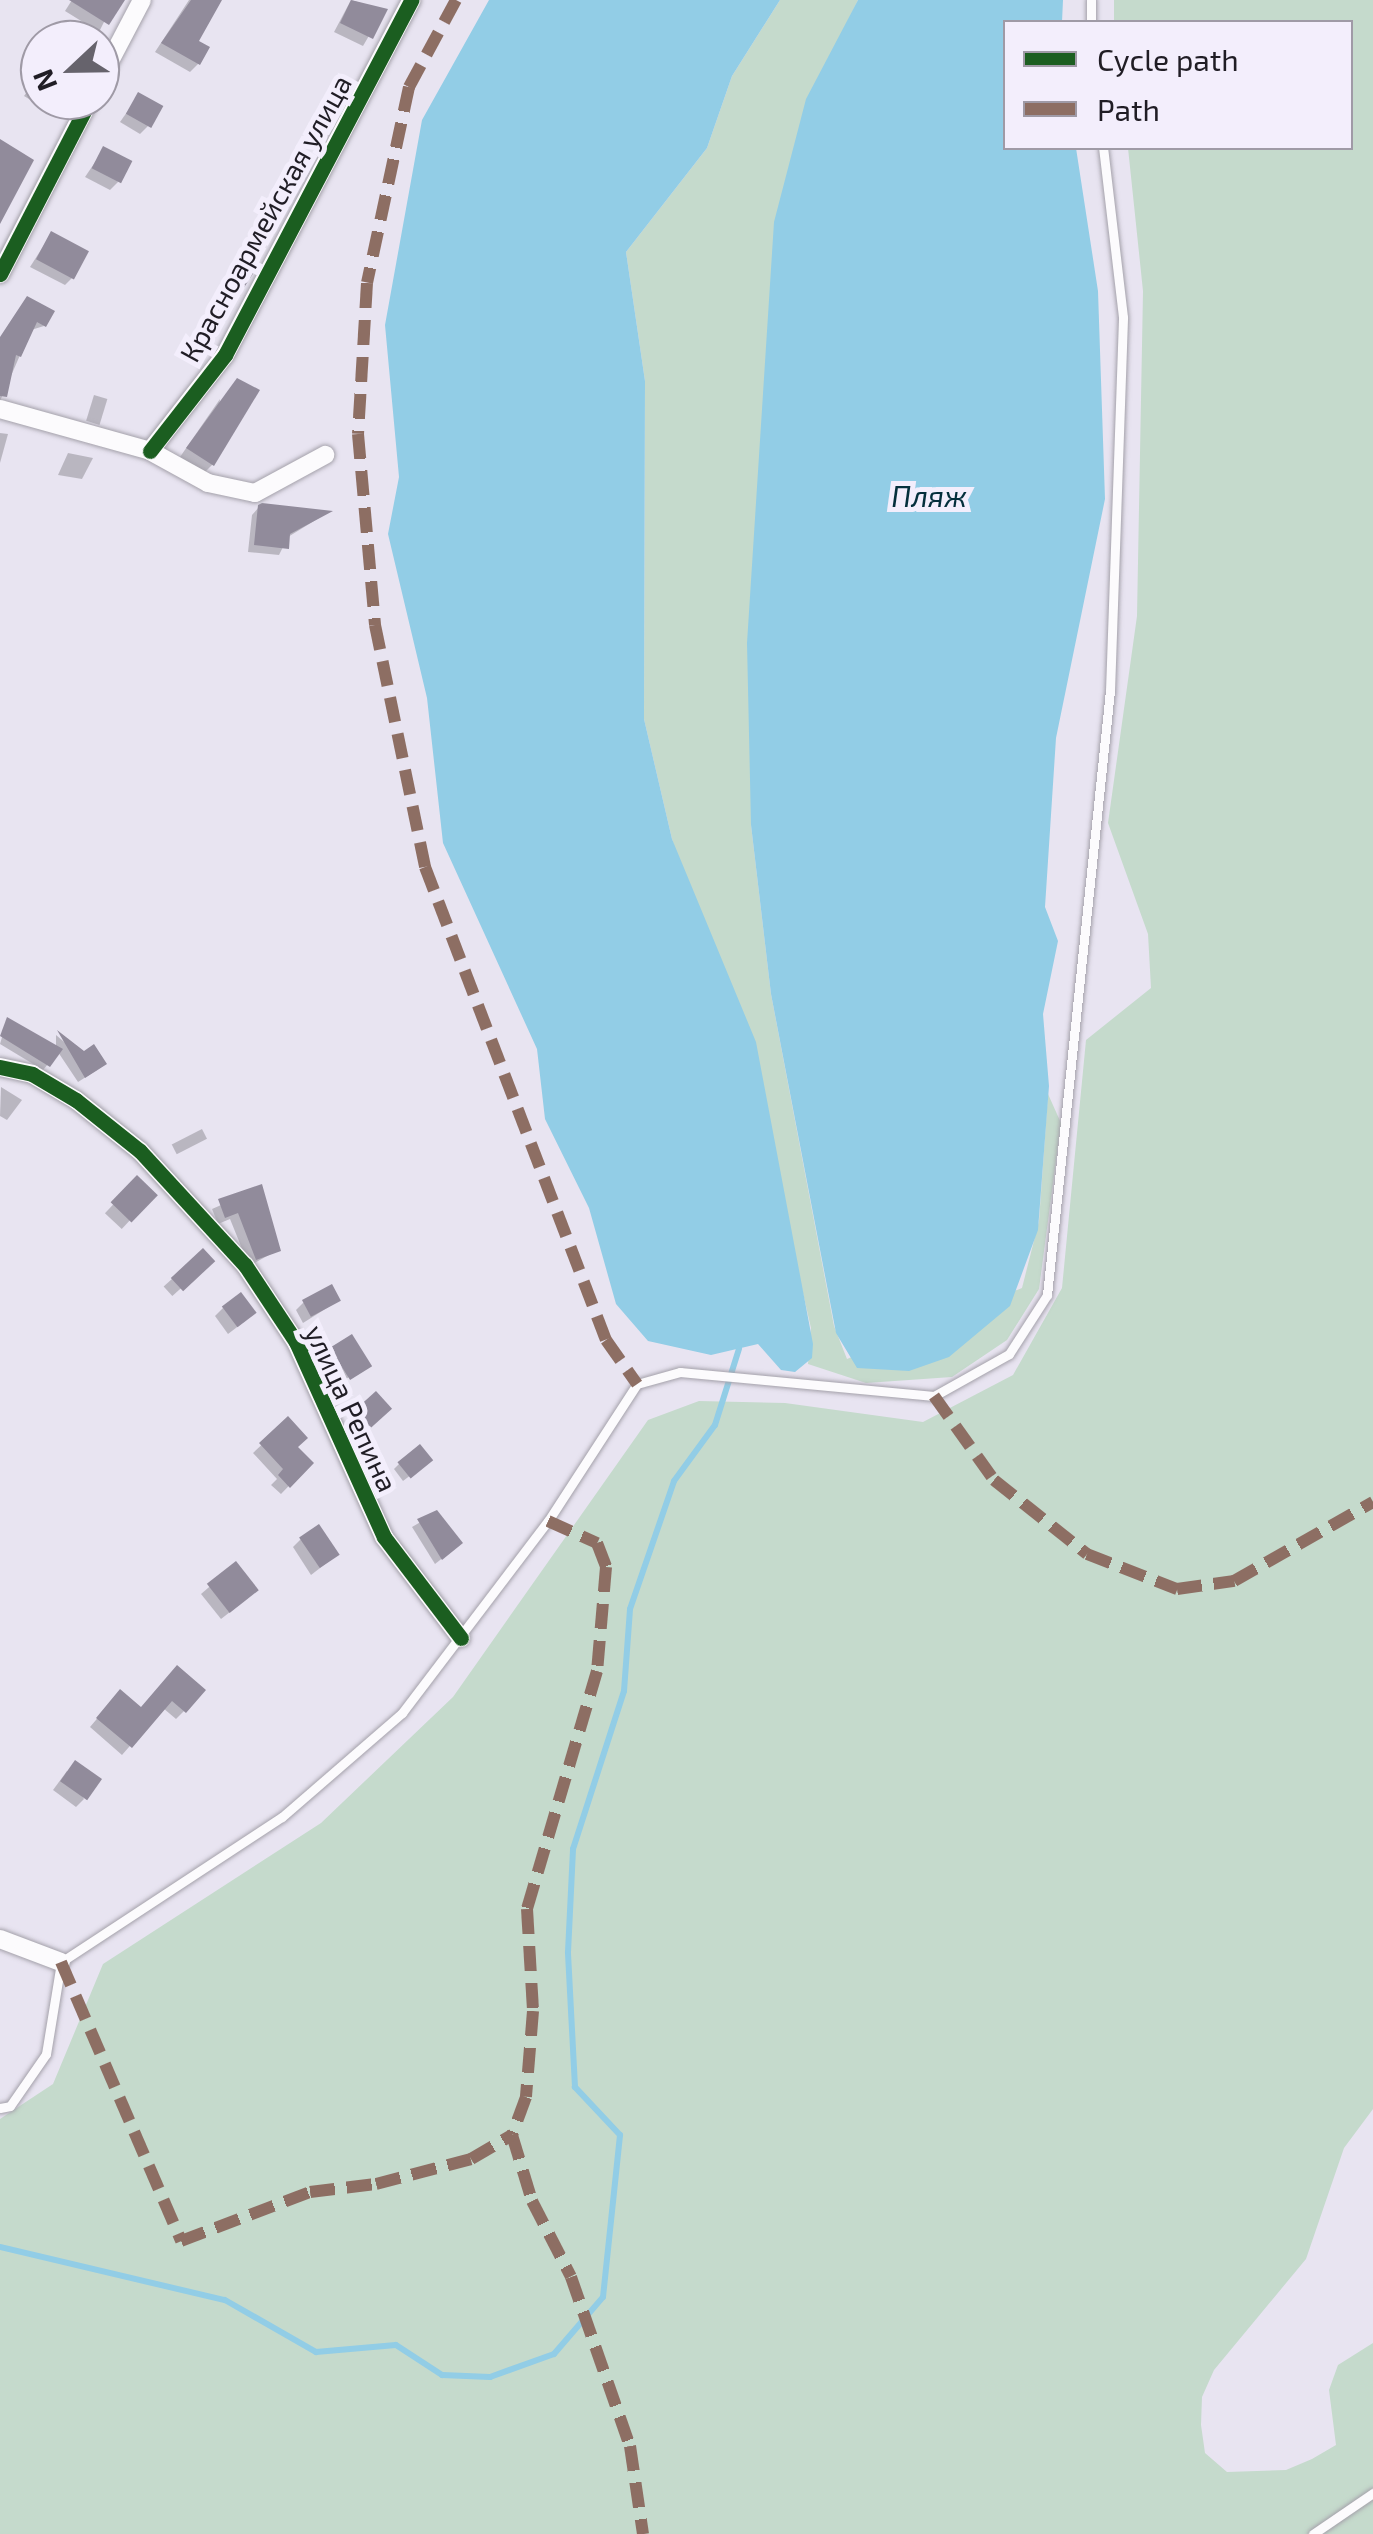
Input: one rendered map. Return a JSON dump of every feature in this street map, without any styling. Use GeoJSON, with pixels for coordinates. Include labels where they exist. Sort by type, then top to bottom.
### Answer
{"type":"FeatureCollection","features":[{"type":"Feature","properties":{"kind":"street"},"geometry":{"type":"LineString","coordinates":[[120,42],[142,0]]}},
{"type":"Feature","properties":{"kind":"street","name":"Красноармейская улица"},"geometry":{"type":"LineString","coordinates":[[150,451],[225,355],[410,0]]}},
{"type":"Feature","properties":{"kind":"street"},"geometry":{"type":"LineString","coordinates":[[0,274],[80,120]]}},
{"type":"Feature","properties":{"kind":"street"},"geometry":{"type":"LineString","coordinates":[[0,409],[150,451],[208,483],[255,493],[326,456]]}},
{"type":"Feature","properties":{"kind":"street","name":"улица Репина"},"geometry":{"type":"LineString","coordinates":[[0,1067],[32,1074],[76,1100],[140,1151],[244,1265],[296,1342],[384,1537],[461,1638]]}},
{"type":"Feature","properties":{"kind":"street"},"geometry":{"type":"LineString","coordinates":[[0,1939],[61,1962]]}},
{"type":"Feature","properties":{"kind":"lane"},"geometry":{"type":"LineString","coordinates":[[0,2108],[10,2106],[46,2054],[61,1962],[282,1817],[402,1714],[461,1638],[637,1384],[680,1372],[934,1396],[1009,1354],[1046,1294],[1110,691],[1123,316],[1103,150]]}},
{"type":"Feature","properties":{"kind":"lane"},"geometry":{"type":"LineString","coordinates":[[1313,2534],[1373,2493]]}},
{"type":"Feature","properties":{"kind":"green space"},"geometry":{"type":"Polygon","coordinates":[[[780,0],[858,0],[840,37],[751,825],[771,994],[834,1326],[847,1359],[1022,1288],[1039,1221],[1048,1094],[1061,1123],[1039,1289],[1007,1340],[952,1377],[866,1383],[808,1364],[811,1328],[779,1189],[672,839],[644,719],[645,381],[626,252],[707,148],[732,76],[780,0]]]}},
{"type":"Feature","properties":{"kind":"green space"},"geometry":{"type":"Polygon","coordinates":[[[1114,0],[1373,0],[1373,2109],[1344,2148],[1306,2259],[1214,2370],[1202,2397],[1201,2425],[1205,2453],[1227,2472],[1286,2470],[1312,2459],[1336,2445],[1329,2390],[1338,2365],[1373,2343],[1373,2534],[0,2534],[0,2119],[53,2084],[103,1964],[321,1823],[453,1697],[648,1420],[699,1401],[785,1403],[923,1422],[1013,1375],[1062,1288],[1086,1040],[1151,988],[1148,934],[1108,823],[1137,616],[1143,291],[1128,150],[1353,150],[1353,20],[1114,20],[1114,0]]]}},
{"type":"Feature","properties":{"kind":"water"},"geometry":{"type":"Polygon","coordinates":[[[489,0],[780,0],[732,76],[707,148],[626,252],[645,381],[644,719],[672,839],[756,1042],[813,1344],[812,1358],[795,1372],[781,1370],[758,1344],[711,1355],[648,1341],[616,1304],[589,1208],[545,1119],[537,1049],[443,843],[427,698],[388,534],[399,477],[385,325],[422,120],[489,0]]]}},
{"type":"Feature","properties":{"kind":"water","name":"Пляж"},"geometry":{"type":"Polygon","coordinates":[[[858,0],[1063,0],[1062,20],[1003,20],[1003,150],[1076,150],[1098,291],[1105,499],[1056,738],[1045,907],[1058,941],[1043,1014],[1049,1086],[1038,1230],[1010,1306],[949,1357],[909,1371],[857,1368],[836,1333],[771,994],[751,825],[747,643],[774,222],[806,99],[858,0]]]}},
{"type":"Feature","properties":{"kind":"building"},"geometry":{"type":"Polygon","coordinates":[[[69,0],[125,0],[112,20],[101,20],[69,0]]]}},
{"type":"Feature","properties":{"kind":"building"},"geometry":{"type":"Polygon","coordinates":[[[191,0],[222,0],[199,41],[210,47],[200,65],[161,43],[191,0]]]}},
{"type":"Feature","properties":{"kind":"building"},"geometry":{"type":"Polygon","coordinates":[[[351,0],[388,9],[373,39],[340,23],[351,0]]]}},
{"type":"Feature","properties":{"kind":"building"},"geometry":{"type":"Polygon","coordinates":[[[138,92],[163,106],[151,128],[126,114],[138,92]]]}},
{"type":"Feature","properties":{"kind":"building"},"geometry":{"type":"Polygon","coordinates":[[[0,139],[34,160],[0,224],[0,139]]]}},
{"type":"Feature","properties":{"kind":"building"},"geometry":{"type":"Polygon","coordinates":[[[103,146],[132,161],[121,183],[92,168],[103,146]]]}},
{"type":"Feature","properties":{"kind":"building"},"geometry":{"type":"Polygon","coordinates":[[[51,231],[89,251],[74,279],[36,259],[51,231]]]}},
{"type":"Feature","properties":{"kind":"building"},"geometry":{"type":"Polygon","coordinates":[[[238,260],[255,271],[229,310],[212,299],[238,260]]]}},
{"type":"Feature","properties":{"kind":"building"},"geometry":{"type":"Polygon","coordinates":[[[27,296],[55,311],[46,327],[37,322],[21,357],[16,355],[7,397],[0,396],[0,337],[27,296]]]}},
{"type":"Feature","properties":{"kind":"building"},"geometry":{"type":"Polygon","coordinates":[[[237,378],[260,390],[214,466],[186,448],[237,378]]]}},
{"type":"Feature","properties":{"kind":"building"},"geometry":{"type":"Polygon","coordinates":[[[258,505],[333,511],[290,534],[289,549],[254,545],[258,505]]]}},
{"type":"Feature","properties":{"kind":"building"},"geometry":{"type":"Polygon","coordinates":[[[7,1017],[63,1049],[50,1067],[0,1036],[7,1017]]]}},
{"type":"Feature","properties":{"kind":"building"},"geometry":{"type":"Polygon","coordinates":[[[57,1030],[84,1051],[94,1044],[107,1064],[85,1078],[57,1030]]]}},
{"type":"Feature","properties":{"kind":"building"},"geometry":{"type":"Polygon","coordinates":[[[137,1175],[158,1195],[131,1222],[111,1202],[137,1175]]]}},
{"type":"Feature","properties":{"kind":"building"},"geometry":{"type":"Polygon","coordinates":[[[262,1184],[281,1251],[256,1260],[238,1213],[225,1218],[218,1199],[262,1184]]]}},
{"type":"Feature","properties":{"kind":"building"},"geometry":{"type":"Polygon","coordinates":[[[203,1248],[215,1261],[183,1291],[171,1278],[203,1248]]]}},
{"type":"Feature","properties":{"kind":"building"},"geometry":{"type":"Polygon","coordinates":[[[332,1284],[341,1301],[311,1317],[302,1300],[332,1284]]]}},
{"type":"Feature","properties":{"kind":"building"},"geometry":{"type":"Polygon","coordinates":[[[241,1292],[257,1313],[237,1327],[222,1306],[241,1292]]]}},
{"type":"Feature","properties":{"kind":"building"},"geometry":{"type":"Polygon","coordinates":[[[352,1334],[372,1366],[350,1380],[330,1348],[352,1334]]]}},
{"type":"Feature","properties":{"kind":"building"},"geometry":{"type":"Polygon","coordinates":[[[376,1391],[392,1409],[371,1428],[355,1410],[376,1391]]]}},
{"type":"Feature","properties":{"kind":"building"},"geometry":{"type":"Polygon","coordinates":[[[288,1416],[308,1438],[298,1447],[314,1463],[290,1488],[278,1475],[283,1469],[259,1443],[288,1416]]]}},
{"type":"Feature","properties":{"kind":"building"},"geometry":{"type":"Polygon","coordinates":[[[420,1444],[433,1460],[411,1479],[397,1462],[420,1444]]]}},
{"type":"Feature","properties":{"kind":"building"},"geometry":{"type":"Polygon","coordinates":[[[437,1510],[463,1543],[442,1560],[417,1519],[437,1510]]]}},
{"type":"Feature","properties":{"kind":"building"},"geometry":{"type":"Polygon","coordinates":[[[319,1524],[340,1555],[320,1568],[299,1537],[319,1524]]]}},
{"type":"Feature","properties":{"kind":"building"},"geometry":{"type":"Polygon","coordinates":[[[236,1561],[259,1590],[230,1613],[207,1584],[236,1561]]]}},
{"type":"Feature","properties":{"kind":"building"},"geometry":{"type":"Polygon","coordinates":[[[177,1665],[206,1690],[186,1713],[172,1701],[132,1748],[96,1718],[120,1689],[141,1707],[177,1665]]]}},
{"type":"Feature","properties":{"kind":"building"},"geometry":{"type":"Polygon","coordinates":[[[75,1760],[102,1779],[87,1800],[60,1781],[75,1760]]]}},
{"type":"Feature","properties":{"kind":"waterway"},"geometry":{"type":"LineString","coordinates":[[0,2247],[225,2300],[316,2352],[396,2345],[442,2375],[490,2377],[554,2354],[603,2297],[620,2135],[575,2087],[568,1952],[573,1849],[624,1691],[630,1609],[674,1481],[715,1425],[739,1349]]}},
{"type":"Feature","properties":{"kind":"marked path"},"geometry":{"type":"LineString","coordinates":[[456,0],[409,87],[367,283],[358,434],[375,625],[425,867],[606,1340],[637,1384]]}},
{"type":"Feature","properties":{"kind":"marked path"},"geometry":{"type":"LineString","coordinates":[[934,1396],[994,1480],[1087,1554],[1177,1589],[1234,1581],[1373,1502]]}},
{"type":"Feature","properties":{"kind":"marked path"},"geometry":{"type":"LineString","coordinates":[[548,1521],[597,1543],[606,1567],[597,1671],[527,1909],[533,2011],[526,2097],[512,2135],[532,2201],[571,2277],[630,2446],[643,2534]]}},
{"type":"Feature","properties":{"kind":"marked path"},"geometry":{"type":"LineString","coordinates":[[61,1962],[181,2241],[310,2192],[376,2184],[471,2159],[512,2135]]}},
{"type":"Feature","properties":{"kind":"cycle path"},"geometry":{"type":"LineString","coordinates":[[150,451],[225,355],[411,0]]}},
{"type":"Feature","properties":{"kind":"cycle path"},"geometry":{"type":"LineString","coordinates":[[0,274],[80,120]]}},
{"type":"Feature","properties":{"kind":"cycle path"},"geometry":{"type":"LineString","coordinates":[[0,1067],[32,1074],[76,1100],[140,1151],[245,1265],[296,1342],[384,1537],[461,1638]]}}]}
